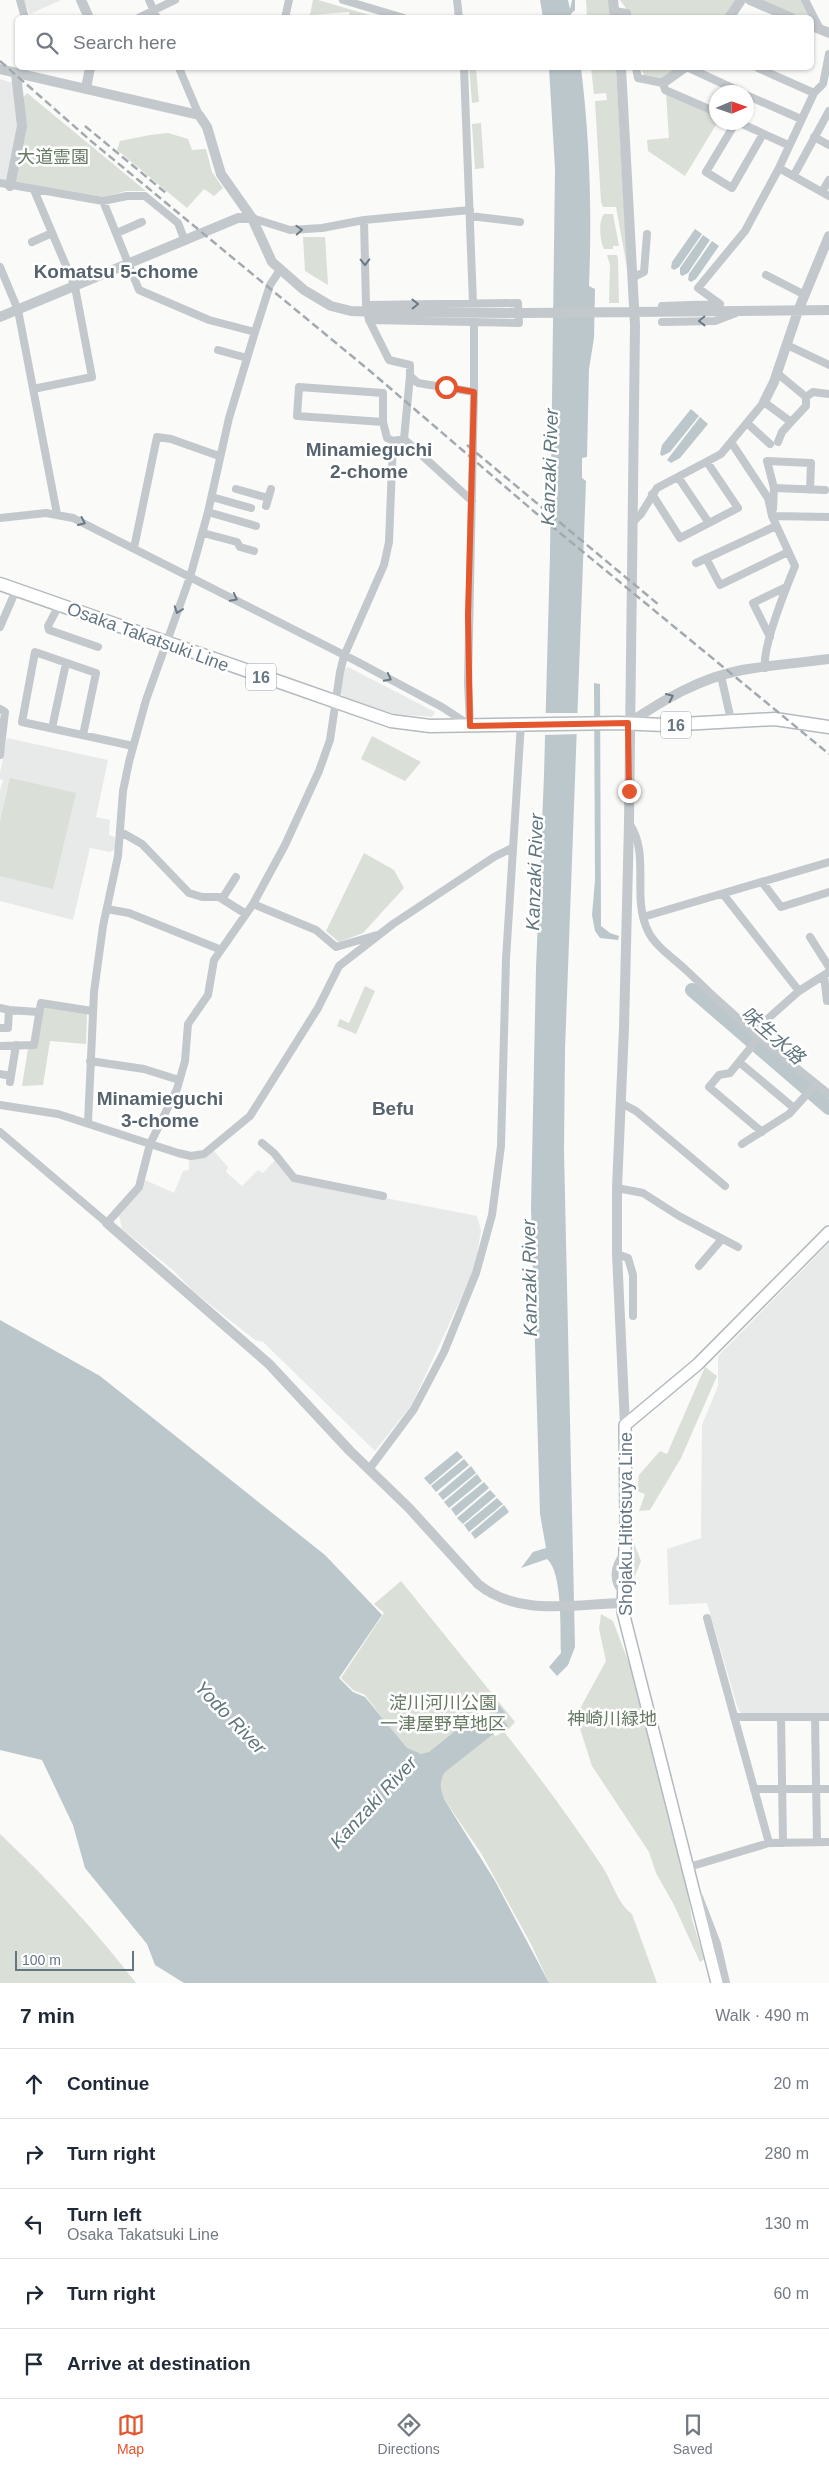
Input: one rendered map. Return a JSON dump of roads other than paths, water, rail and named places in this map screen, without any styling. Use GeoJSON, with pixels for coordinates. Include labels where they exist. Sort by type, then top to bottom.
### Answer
{"type":"FeatureCollection","features":[{"type":"Feature","properties":{"kind":"main road","name":"Osaka Takatsuki Line"},"geometry":{"type":"LineString","coordinates":[[0,584],[391,721],[430,726],[470,726],[624,723],[679,724],[731,720],[784,719],[829,727]]}},
{"type":"Feature","properties":{"kind":"main road","name":"Shojaku Hitotsuya Line"},"geometry":{"type":"LineString","coordinates":[[717,1983],[623,1598],[626,1552],[625,1425],[698,1364],[829,1232]]}},
{"type":"Feature","properties":{"kind":"street"},"geometry":{"type":"LineString","coordinates":[[20,0],[24,15]]}},
{"type":"Feature","properties":{"kind":"street"},"geometry":{"type":"LineString","coordinates":[[82,0],[88,15]]}},
{"type":"Feature","properties":{"kind":"street"},"geometry":{"type":"LineString","coordinates":[[149,0],[155,14],[175,0]]}},
{"type":"Feature","properties":{"kind":"street"},"geometry":{"type":"LineString","coordinates":[[286,15],[289,0]]}},
{"type":"Feature","properties":{"kind":"street"},"geometry":{"type":"LineString","coordinates":[[343,0],[394,15]]}},
{"type":"Feature","properties":{"kind":"street"},"geometry":{"type":"LineString","coordinates":[[457,0],[459,15]]}},
{"type":"Feature","properties":{"kind":"street"},"geometry":{"type":"LineString","coordinates":[[613,0],[615,14],[626,13],[626,15]]}},
{"type":"Feature","properties":{"kind":"street"},"geometry":{"type":"LineString","coordinates":[[731,15],[741,0]]}},
{"type":"Feature","properties":{"kind":"street"},"geometry":{"type":"LineString","coordinates":[[750,0],[785,15]]}},
{"type":"Feature","properties":{"kind":"street"},"geometry":{"type":"LineString","coordinates":[[805,0],[813,15]]}},
{"type":"Feature","properties":{"kind":"street"},"geometry":{"type":"LineString","coordinates":[[814,17],[820,29]]}},
{"type":"Feature","properties":{"kind":"street"},"geometry":{"type":"LineString","coordinates":[[740,312],[720,304],[698,288],[745,231],[779,168],[788,145],[814,93],[823,84],[829,54]]}},
{"type":"Feature","properties":{"kind":"street"},"geometry":{"type":"LineString","coordinates":[[0,69],[17,71],[199,115]]}},
{"type":"Feature","properties":{"kind":"street"},"geometry":{"type":"LineString","coordinates":[[86,88],[90,70]]}},
{"type":"Feature","properties":{"kind":"street"},"geometry":{"type":"LineString","coordinates":[[180,70],[199,115],[207,127],[221,174],[252,218],[272,262],[304,290],[331,306],[367,312],[474,322],[519,323],[518,303],[473,303],[367,312]]}},
{"type":"Feature","properties":{"kind":"street"},"geometry":{"type":"LineString","coordinates":[[464,70],[473,303]]}},
{"type":"Feature","properties":{"kind":"street"},"geometry":{"type":"LineString","coordinates":[[621,70],[634,277],[631,312],[632,522],[624,723],[629,823],[617,1188],[617,1254],[625,1425]]}},
{"type":"Feature","properties":{"kind":"street"},"geometry":{"type":"LineString","coordinates":[[636,70],[638,78],[663,83],[681,70]]}},
{"type":"Feature","properties":{"kind":"street"},"geometry":{"type":"LineString","coordinates":[[693,70],[724,85]]}},
{"type":"Feature","properties":{"kind":"street"},"geometry":{"type":"LineString","coordinates":[[762,70],[814,93]]}},
{"type":"Feature","properties":{"kind":"street"},"geometry":{"type":"LineString","coordinates":[[17,71],[22,126],[5,185],[34,190],[41,189],[104,201],[127,196],[145,196],[178,223],[185,241]]}},
{"type":"Feature","properties":{"kind":"street"},"geometry":{"type":"LineString","coordinates":[[663,83],[665,90],[709,109]]}},
{"type":"Feature","properties":{"kind":"street"},"geometry":{"type":"LineString","coordinates":[[754,99],[801,119]]}},
{"type":"Feature","properties":{"kind":"street"},"geometry":{"type":"LineString","coordinates":[[794,176],[829,111]]}},
{"type":"Feature","properties":{"kind":"street"},"geometry":{"type":"LineString","coordinates":[[732,130],[706,172],[732,188],[763,134]]}},
{"type":"Feature","properties":{"kind":"street"},"geometry":{"type":"LineString","coordinates":[[754,130],[788,145]]}},
{"type":"Feature","properties":{"kind":"street"},"geometry":{"type":"LineString","coordinates":[[814,137],[829,145]]}},
{"type":"Feature","properties":{"kind":"street"},"geometry":{"type":"LineString","coordinates":[[779,168],[826,194],[829,180]]}},
{"type":"Feature","properties":{"kind":"street"},"geometry":{"type":"LineString","coordinates":[[33,389],[92,377],[75,287],[34,190]]}},
{"type":"Feature","properties":{"kind":"street"},"geometry":{"type":"LineString","coordinates":[[104,201],[139,290],[209,320],[255,332]]}},
{"type":"Feature","properties":{"kind":"street"},"geometry":{"type":"LineString","coordinates":[[0,317],[238,218],[252,218],[290,230],[322,228],[364,220],[470,213],[520,222]]}},
{"type":"Feature","properties":{"kind":"street"},"geometry":{"type":"LineString","coordinates":[[364,220],[367,312],[389,360],[410,365],[404,439]]}},
{"type":"Feature","properties":{"kind":"street"},"geometry":{"type":"LineString","coordinates":[[117,233],[142,222]]}},
{"type":"Feature","properties":{"kind":"street"},"geometry":{"type":"LineString","coordinates":[[32,242],[52,233]]}},
{"type":"Feature","properties":{"kind":"street"},"geometry":{"type":"LineString","coordinates":[[634,277],[644,272],[647,234]]}},
{"type":"Feature","properties":{"kind":"street"},"geometry":{"type":"LineString","coordinates":[[632,522],[641,514],[657,488],[721,454],[764,402],[777,374],[798,311],[829,236]]}},
{"type":"Feature","properties":{"kind":"street"},"geometry":{"type":"LineString","coordinates":[[0,267],[18,310],[57,514]]}},
{"type":"Feature","properties":{"kind":"street"},"geometry":{"type":"LineString","coordinates":[[88,1123],[92,1011],[107,909],[118,856],[123,791],[133,746],[203,533],[219,456],[255,332],[270,284],[280,270]]}},
{"type":"Feature","properties":{"kind":"street"},"geometry":{"type":"LineString","coordinates":[[766,275],[805,295]]}},
{"type":"Feature","properties":{"kind":"street"},"geometry":{"type":"LineString","coordinates":[[662,306],[720,304]]}},
{"type":"Feature","properties":{"kind":"street"},"geometry":{"type":"LineString","coordinates":[[367,312],[532,313],[829,310]]}},
{"type":"Feature","properties":{"kind":"street"},"geometry":{"type":"LineString","coordinates":[[662,322],[715,320],[740,312]]}},
{"type":"Feature","properties":{"kind":"street"},"geometry":{"type":"LineString","coordinates":[[470,726],[468,644],[474,322]]}},
{"type":"Feature","properties":{"kind":"street"},"geometry":{"type":"LineString","coordinates":[[787,345],[829,365]]}},
{"type":"Feature","properties":{"kind":"street"},"geometry":{"type":"LineString","coordinates":[[218,350],[247,358]]}},
{"type":"Feature","properties":{"kind":"street"},"geometry":{"type":"LineString","coordinates":[[777,374],[806,397]]}},
{"type":"Feature","properties":{"kind":"street"},"geometry":{"type":"LineString","coordinates":[[410,376],[418,383],[474,392]]}},
{"type":"Feature","properties":{"kind":"street"},"geometry":{"type":"LineString","coordinates":[[383,422],[297,416],[299,387],[383,393],[383,422],[388,438],[393,441],[404,439]]}},
{"type":"Feature","properties":{"kind":"street"},"geometry":{"type":"LineString","coordinates":[[806,397],[813,392],[829,394]]}},
{"type":"Feature","properties":{"kind":"street"},"geometry":{"type":"LineString","coordinates":[[747,422],[774,443],[806,406],[806,397]]}},
{"type":"Feature","properties":{"kind":"street"},"geometry":{"type":"LineString","coordinates":[[764,402],[791,422]]}},
{"type":"Feature","properties":{"kind":"street"},"geometry":{"type":"LineString","coordinates":[[134,548],[157,437],[170,439],[219,456]]}},
{"type":"Feature","properties":{"kind":"street"},"geometry":{"type":"LineString","coordinates":[[404,439],[472,501]]}},
{"type":"Feature","properties":{"kind":"street"},"geometry":{"type":"LineString","coordinates":[[107,1223],[139,1188],[150,1144],[180,1080],[185,1061],[188,1024],[192,1016],[206,1002],[211,988],[214,960],[219,950],[253,904],[285,845],[330,740],[344,656],[384,565],[389,542],[393,441]]}},
{"type":"Feature","properties":{"kind":"street"},"geometry":{"type":"LineString","coordinates":[[730,442],[768,498],[772,516],[794,566],[770,637],[764,660],[765,668]]}},
{"type":"Feature","properties":{"kind":"street"},"geometry":{"type":"LineString","coordinates":[[772,516],[774,488],[767,461],[811,463],[810,490]]}},
{"type":"Feature","properties":{"kind":"street"},"geometry":{"type":"LineString","coordinates":[[652,494],[680,538],[738,508],[707,462]]}},
{"type":"Feature","properties":{"kind":"street"},"geometry":{"type":"LineString","coordinates":[[678,477],[709,524]]}},
{"type":"Feature","properties":{"kind":"street"},"geometry":{"type":"LineString","coordinates":[[774,488],[825,490]]}},
{"type":"Feature","properties":{"kind":"street"},"geometry":{"type":"LineString","coordinates":[[236,489],[248,492],[267,502],[271,489]]}},
{"type":"Feature","properties":{"kind":"street"},"geometry":{"type":"LineString","coordinates":[[212,497],[248,507],[248,492]]}},
{"type":"Feature","properties":{"kind":"street"},"geometry":{"type":"LineString","coordinates":[[208,512],[251,522]]}},
{"type":"Feature","properties":{"kind":"street"},"geometry":{"type":"LineString","coordinates":[[0,518],[57,514],[86,523],[442,707],[470,726]]}},
{"type":"Feature","properties":{"kind":"street"},"geometry":{"type":"LineString","coordinates":[[772,516],[829,517]]}},
{"type":"Feature","properties":{"kind":"street"},"geometry":{"type":"LineString","coordinates":[[696,563],[776,526]]}},
{"type":"Feature","properties":{"kind":"street"},"geometry":{"type":"LineString","coordinates":[[203,533],[236,542],[240,547],[254,551]]}},
{"type":"Feature","properties":{"kind":"street"},"geometry":{"type":"LineString","coordinates":[[706,558],[720,585],[788,552]]}},
{"type":"Feature","properties":{"kind":"street"},"geometry":{"type":"LineString","coordinates":[[770,637],[753,603],[786,587]]}},
{"type":"Feature","properties":{"kind":"street"},"geometry":{"type":"LineString","coordinates":[[0,627],[16,590]]}},
{"type":"Feature","properties":{"kind":"street"},"geometry":{"type":"LineString","coordinates":[[59,605],[48,626],[49,630],[85,647],[98,648]]}},
{"type":"Feature","properties":{"kind":"street"},"geometry":{"type":"LineString","coordinates":[[57,642],[62,635]]}},
{"type":"Feature","properties":{"kind":"street"},"geometry":{"type":"LineString","coordinates":[[83,735],[96,673],[35,652],[22,722],[133,746]]}},
{"type":"Feature","properties":{"kind":"street"},"geometry":{"type":"LineString","coordinates":[[624,723],[660,701],[721,676],[829,659]]}},
{"type":"Feature","properties":{"kind":"street"},"geometry":{"type":"LineString","coordinates":[[52,728],[66,663]]}},
{"type":"Feature","properties":{"kind":"street"},"geometry":{"type":"LineString","coordinates":[[721,676],[731,720]]}},
{"type":"Feature","properties":{"kind":"street"},"geometry":{"type":"LineString","coordinates":[[0,709],[5,712],[0,755]]}},
{"type":"Feature","properties":{"kind":"street"},"geometry":{"type":"LineString","coordinates":[[370,1468],[414,1408],[444,1352],[476,1273],[492,1215],[501,1146],[512,848],[526,724]]}},
{"type":"Feature","properties":{"kind":"street"},"geometry":{"type":"LineString","coordinates":[[629,823],[635,832],[639,848],[643,917],[647,930],[656,942],[713,997],[829,1094]]}},
{"type":"Feature","properties":{"kind":"street"},"geometry":{"type":"LineString","coordinates":[[120,832],[142,844],[189,893],[222,899],[246,914]]}},
{"type":"Feature","properties":{"kind":"street"},"geometry":{"type":"LineString","coordinates":[[0,1105],[58,1114],[191,1156],[204,1154],[240,1126],[264,1096],[318,1008],[339,966],[381,934],[476,869],[512,848]]}},
{"type":"Feature","properties":{"kind":"street"},"geometry":{"type":"LineString","coordinates":[[643,917],[829,862]]}},
{"type":"Feature","properties":{"kind":"street"},"geometry":{"type":"LineString","coordinates":[[222,899],[236,877]]}},
{"type":"Feature","properties":{"kind":"street"},"geometry":{"type":"LineString","coordinates":[[762,882],[781,907],[829,892]]}},
{"type":"Feature","properties":{"kind":"street"},"geometry":{"type":"LineString","coordinates":[[723,894],[799,991]]}},
{"type":"Feature","properties":{"kind":"street"},"geometry":{"type":"LineString","coordinates":[[253,904],[316,930],[336,947],[381,934]]}},
{"type":"Feature","properties":{"kind":"street"},"geometry":{"type":"LineString","coordinates":[[107,909],[129,913],[219,950]]}},
{"type":"Feature","properties":{"kind":"street"},"geometry":{"type":"LineString","coordinates":[[810,937],[829,967]]}},
{"type":"Feature","properties":{"kind":"street"},"geometry":{"type":"LineString","coordinates":[[762,1132],[709,1086],[719,1074],[730,1074],[749,1050],[757,1033],[799,991],[826,974]]}},
{"type":"Feature","properties":{"kind":"street"},"geometry":{"type":"LineString","coordinates":[[826,974],[827,1001],[829,1001]]}},
{"type":"Feature","properties":{"kind":"street"},"geometry":{"type":"LineString","coordinates":[[0,1046],[34,1045],[41,1003],[92,1011]]}},
{"type":"Feature","properties":{"kind":"street"},"geometry":{"type":"LineString","coordinates":[[0,1008],[39,1012]]}},
{"type":"Feature","properties":{"kind":"street"},"geometry":{"type":"LineString","coordinates":[[0,1028],[8,1028],[9,1010]]}},
{"type":"Feature","properties":{"kind":"street"},"geometry":{"type":"LineString","coordinates":[[0,1074],[10,1079],[16,1045]]}},
{"type":"Feature","properties":{"kind":"street"},"geometry":{"type":"LineString","coordinates":[[90,1061],[144,1069],[180,1080]]}},
{"type":"Feature","properties":{"kind":"street"},"geometry":{"type":"LineString","coordinates":[[739,1062],[794,1108]]}},
{"type":"Feature","properties":{"kind":"street"},"geometry":{"type":"LineString","coordinates":[[742,1144],[762,1132],[794,1108],[816,1084]]}},
{"type":"Feature","properties":{"kind":"street"},"geometry":{"type":"LineString","coordinates":[[621,1103],[636,1111],[725,1186]]}},
{"type":"Feature","properties":{"kind":"street"},"geometry":{"type":"LineString","coordinates":[[0,1132],[269,1364],[350,1451],[370,1468],[434,1534],[487,1592],[509,1602],[545,1606],[587,1604],[623,1598]]}},
{"type":"Feature","properties":{"kind":"street"},"geometry":{"type":"LineString","coordinates":[[262,1143],[274,1153],[294,1178],[383,1196]]}},
{"type":"Feature","properties":{"kind":"street"},"geometry":{"type":"LineString","coordinates":[[617,1188],[643,1193],[679,1216],[738,1247]]}},
{"type":"Feature","properties":{"kind":"street"},"geometry":{"type":"LineString","coordinates":[[699,1266],[722,1239]]}},
{"type":"Feature","properties":{"kind":"street"},"geometry":{"type":"LineString","coordinates":[[617,1254],[628,1258],[633,1275],[633,1316]]}},
{"type":"Feature","properties":{"kind":"street"},"geometry":{"type":"LineString","coordinates":[[706,1618],[769,1843]]}},
{"type":"Feature","properties":{"kind":"street"},"geometry":{"type":"LineString","coordinates":[[734,1717],[829,1717]]}},
{"type":"Feature","properties":{"kind":"street"},"geometry":{"type":"LineString","coordinates":[[781,1717],[783,1843]]}},
{"type":"Feature","properties":{"kind":"street"},"geometry":{"type":"LineString","coordinates":[[815,1717],[817,1842]]}},
{"type":"Feature","properties":{"kind":"street"},"geometry":{"type":"LineString","coordinates":[[754,1789],[829,1788]]}},
{"type":"Feature","properties":{"kind":"street"},"geometry":{"type":"LineString","coordinates":[[689,1868],[769,1843],[829,1842]]}},
{"type":"Feature","properties":{"kind":"street"},"geometry":{"type":"LineString","coordinates":[[694,1892],[704,1907],[717,1944],[726,1983]]}},
{"type":"Feature","properties":{"kind":"water"},"geometry":{"type":"Polygon","coordinates":[[[540,0],[568,0],[570,9],[572,0],[575,0],[575,10],[571,15],[543,15],[540,0]]]}},
{"type":"Feature","properties":{"kind":"water"},"geometry":{"type":"Polygon","coordinates":[[[549,70],[581,70],[590,177],[589,286],[595,289],[594,338],[589,369],[587,457],[582,458],[582,478],[586,481],[565,1050],[564,1150],[575,1647],[568,1665],[557,1676],[549,1667],[561,1653],[560,1603],[556,1576],[547,1559],[521,1568],[533,1552],[546,1548],[540,1514],[531,1208],[536,968],[550,554],[555,169],[549,70]]]}},
{"type":"Feature","properties":{"kind":"water"},"geometry":{"type":"Polygon","coordinates":[[[695,229],[702,234],[679,267],[674,270],[671,268],[672,262],[695,229]]]}},
{"type":"Feature","properties":{"kind":"water"},"geometry":{"type":"Polygon","coordinates":[[[703,235],[710,240],[688,273],[682,276],[680,268],[703,235]]]}},
{"type":"Feature","properties":{"kind":"water"},"geometry":{"type":"Polygon","coordinates":[[[712,241],[719,246],[696,279],[691,282],[688,280],[689,274],[712,241]]]}},
{"type":"Feature","properties":{"kind":"water"},"geometry":{"type":"Polygon","coordinates":[[[691,409],[699,416],[670,452],[662,456],[660,454],[662,445],[691,409]]]}},
{"type":"Feature","properties":{"kind":"water"},"geometry":{"type":"Polygon","coordinates":[[[700,417],[708,424],[680,458],[671,463],[667,460],[700,417]]]}},
{"type":"Feature","properties":{"kind":"water"},"geometry":{"type":"Polygon","coordinates":[[[594,683],[600,684],[601,926],[610,933],[619,936],[618,940],[600,938],[595,931],[592,915],[595,880],[594,683]]]}},
{"type":"Feature","properties":{"kind":"water"},"geometry":{"type":"Polygon","coordinates":[[[0,1320],[100,1376],[325,1555],[382,1615],[339,1678],[353,1692],[365,1697],[407,1748],[421,1754],[429,1752],[478,1713],[485,1701],[493,1710],[499,1705],[506,1714],[502,1719],[508,1726],[492,1735],[445,1772],[441,1788],[444,1799],[495,1881],[549,1983],[184,1983],[155,1965],[147,1944],[85,1868],[73,1825],[42,1760],[0,1750],[0,1320]]]}},
{"type":"Feature","properties":{"kind":"water"},"geometry":{"type":"Polygon","coordinates":[[[457,1451],[463,1457],[430,1485],[424,1478],[457,1451]]]}},
{"type":"Feature","properties":{"kind":"water"},"geometry":{"type":"Polygon","coordinates":[[[464,1459],[469,1465],[436,1492],[431,1486],[464,1459]]]}},
{"type":"Feature","properties":{"kind":"water"},"geometry":{"type":"Polygon","coordinates":[[[471,1466],[476,1473],[443,1500],[438,1494],[471,1466]]]}},
{"type":"Feature","properties":{"kind":"water"},"geometry":{"type":"Polygon","coordinates":[[[477,1474],[482,1481],[449,1508],[444,1502],[477,1474]]]}},
{"type":"Feature","properties":{"kind":"water"},"geometry":{"type":"Polygon","coordinates":[[[484,1482],[489,1488],[456,1516],[451,1509],[484,1482]]]}},
{"type":"Feature","properties":{"kind":"water"},"geometry":{"type":"Polygon","coordinates":[[[490,1490],[496,1496],[463,1524],[457,1518],[490,1490]]]}},
{"type":"Feature","properties":{"kind":"water"},"geometry":{"type":"Polygon","coordinates":[[[497,1498],[503,1504],[469,1532],[464,1525],[497,1498]]]}},
{"type":"Feature","properties":{"kind":"water"},"geometry":{"type":"Polygon","coordinates":[[[504,1505],[509,1512],[475,1539],[471,1533],[504,1505]]]}},
{"type":"Feature","properties":{"kind":"waterway","name":"味生水路"},"geometry":{"type":"LineString","coordinates":[[692,990],[829,1108]]}},
{"type":"Feature","properties":{"kind":"railway"},"geometry":{"type":"LineString","coordinates":[[0,61],[91,141],[370,371],[537,514],[829,754]]}},
{"type":"Feature","properties":{"kind":"railway"},"geometry":{"type":"LineString","coordinates":[[85,126],[166,193]]}},
{"type":"Feature","properties":{"kind":"railway"},"geometry":{"type":"LineString","coordinates":[[467,445],[659,605]]}},
{"type":"Feature","properties":{"kind":"district","name":"Komatsu 5-chome"},"geometry":{"type":"Point","coordinates":[116,271]}},
{"type":"Feature","properties":{"kind":"district","name":"Minamieguchi 2-chome"},"geometry":{"type":"Point","coordinates":[369,460]}},
{"type":"Feature","properties":{"kind":"district","name":"Befu"},"geometry":{"type":"Point","coordinates":[393,1108]}},
{"type":"Feature","properties":{"kind":"district","name":"Minamieguchi 3-chome"},"geometry":{"type":"Point","coordinates":[160,1109]}},
{"type":"Feature","properties":{"kind":"park label","name":"大道霊園"},"geometry":{"type":"Point","coordinates":[53,157]}},
{"type":"Feature","properties":{"kind":"park label","name":"淀川河川公園 一津屋野草地区"},"geometry":{"type":"Point","coordinates":[443,1714]}},
{"type":"Feature","properties":{"kind":"park label","name":"神崎川緑地"},"geometry":{"type":"Point","coordinates":[612,1719]}},
{"type":"Feature","properties":{"kind":"water label","name":"Kanzaki River"},"geometry":{"type":"Point","coordinates":[549,467]}},
{"type":"Feature","properties":{"kind":"water label","name":"Kanzaki River"},"geometry":{"type":"Point","coordinates":[534,872]}},
{"type":"Feature","properties":{"kind":"water label","name":"Kanzaki River"},"geometry":{"type":"Point","coordinates":[529,1278]}},
{"type":"Feature","properties":{"kind":"water label","name":"Yodo River"},"geometry":{"type":"Point","coordinates":[231,1717]}},
{"type":"Feature","properties":{"kind":"water label","name":"Kanzaki River"},"geometry":{"type":"Point","coordinates":[373,1802]}}]}
